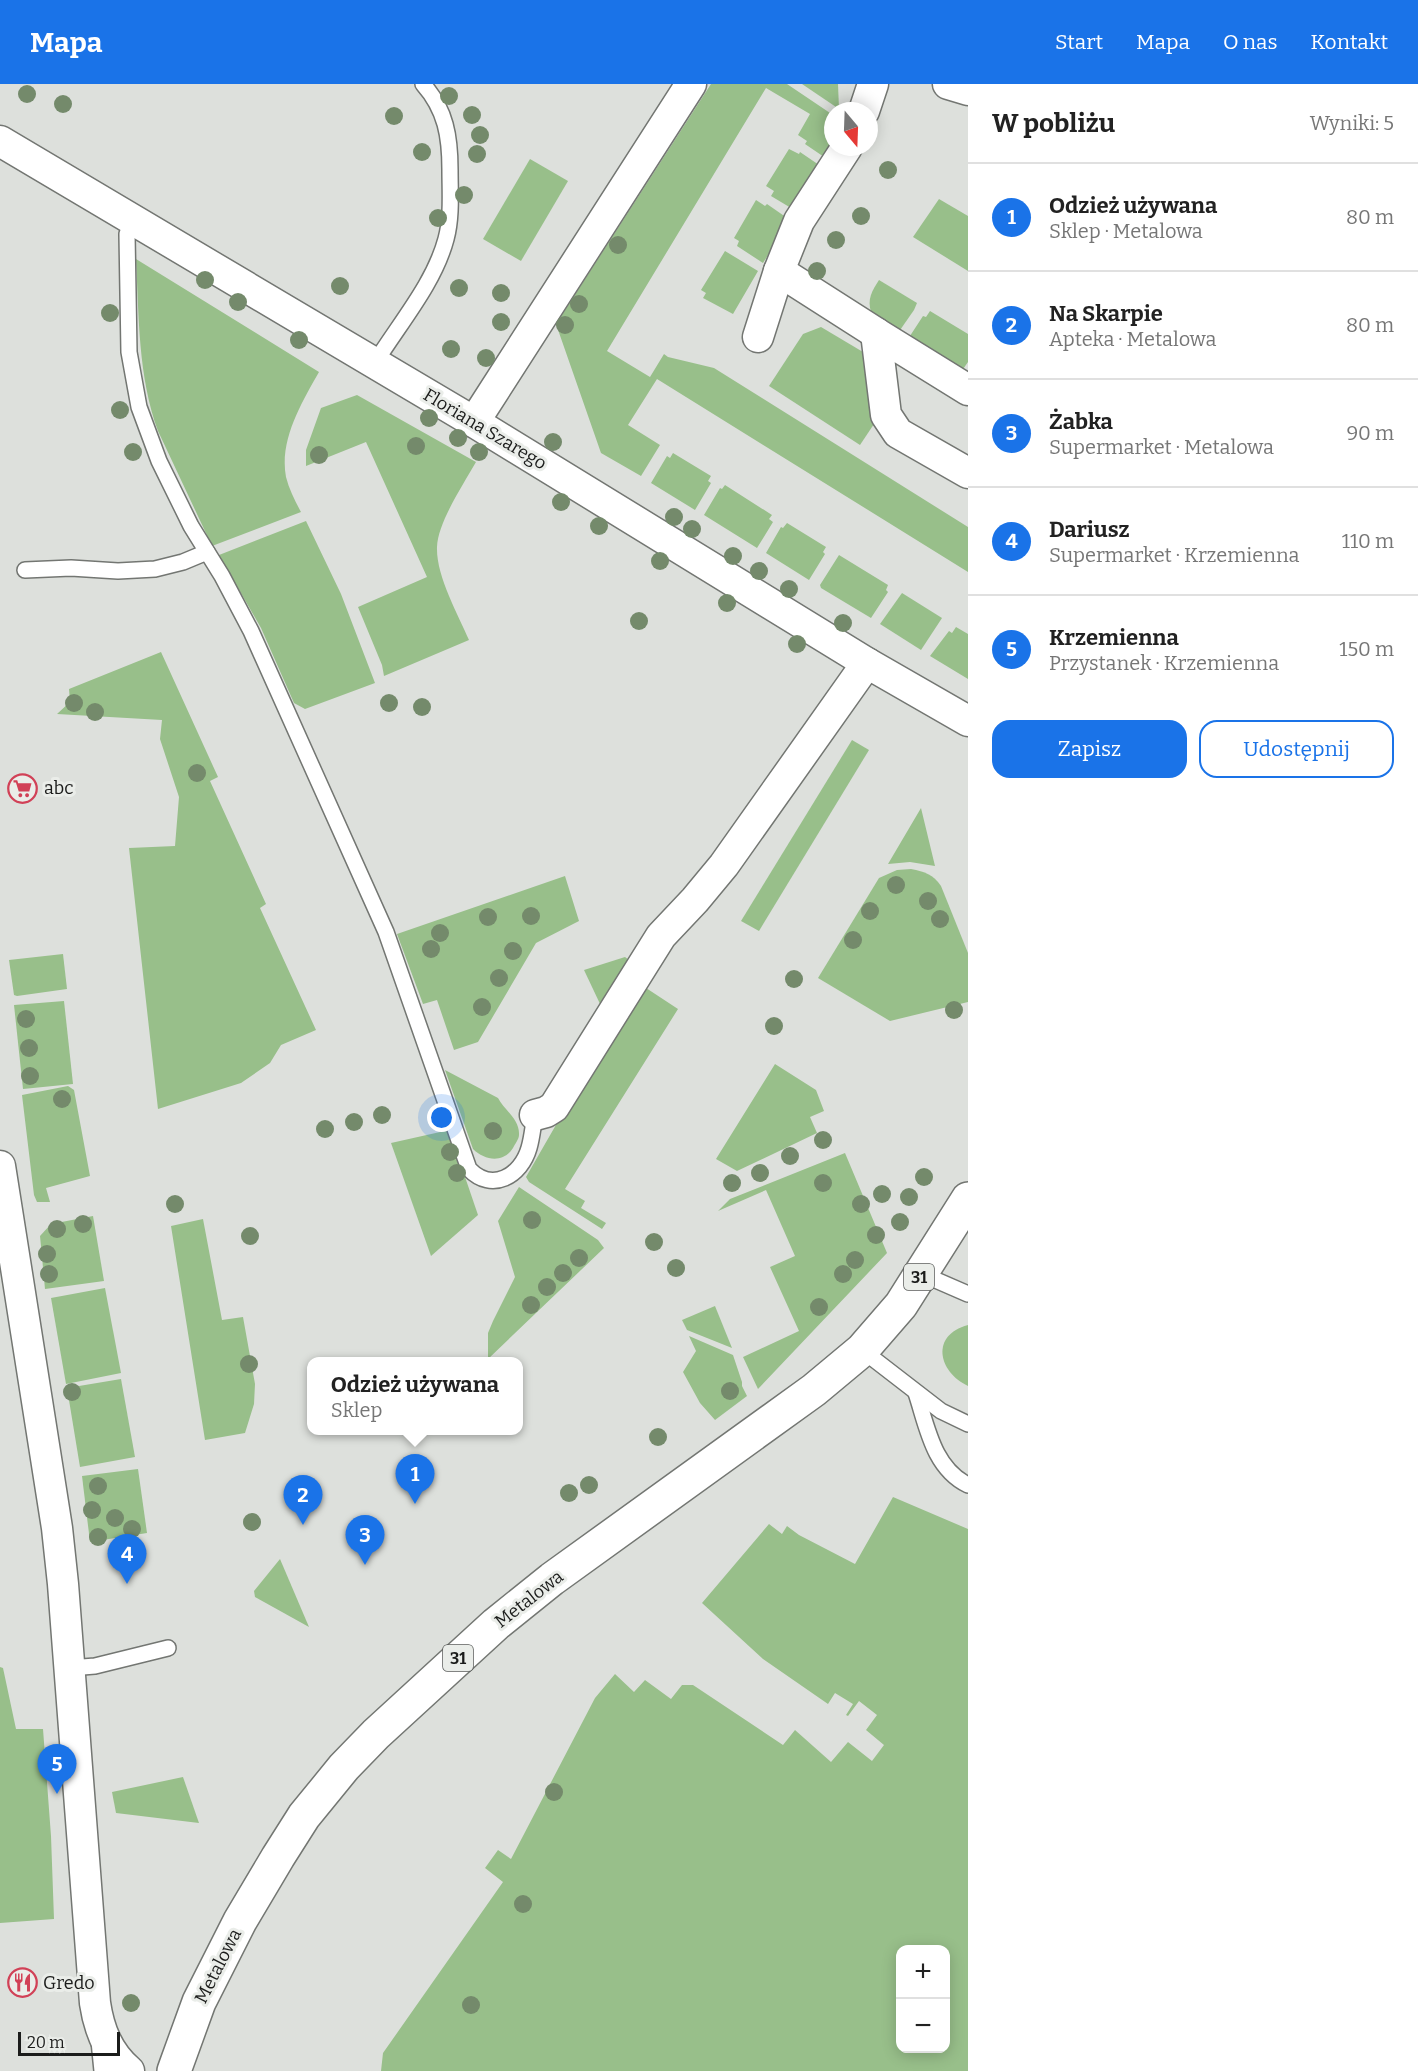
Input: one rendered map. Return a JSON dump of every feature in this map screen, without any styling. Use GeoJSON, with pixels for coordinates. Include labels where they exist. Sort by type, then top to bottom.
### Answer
{"type":"FeatureCollection","features":[{"type":"Feature","properties":{"kind":"main road","name":"Metalowa"},"geometry":{"type":"LineString","coordinates":[[174,2071],[200,2002],[240,1921],[304,1816],[344,1767],[376,1734],[496,1624],[552,1579],[814,1390],[862,1350],[900,1305],[922,1274],[968,1199]]}},
{"type":"Feature","properties":{"kind":"street"},"geometry":{"type":"LineString","coordinates":[[474,422],[691,84]]}},
{"type":"Feature","properties":{"kind":"street"},"geometry":{"type":"LineString","coordinates":[[867,102],[873,84]]}},
{"type":"Feature","properties":{"kind":"street"},"geometry":{"type":"LineString","coordinates":[[948,84],[968,90]]}},
{"type":"Feature","properties":{"kind":"street","name":"Floriana Szarego"},"geometry":{"type":"LineString","coordinates":[[0,141],[474,422],[867,663],[968,721]]}},
{"type":"Feature","properties":{"kind":"street"},"geometry":{"type":"LineString","coordinates":[[758,337],[779,271],[799,221],[841,156]]}},
{"type":"Feature","properties":{"kind":"street"},"geometry":{"type":"LineString","coordinates":[[779,271],[968,390]]}},
{"type":"Feature","properties":{"kind":"street"},"geometry":{"type":"LineString","coordinates":[[876,333],[886,415],[898,433],[968,473]]}},
{"type":"Feature","properties":{"kind":"street"},"geometry":{"type":"LineString","coordinates":[[535,1115],[554,1107],[661,936],[724,865],[867,663]]}},
{"type":"Feature","properties":{"kind":"street"},"geometry":{"type":"LineString","coordinates":[[1,1184],[57,1527],[70,1668],[92,1986],[98,2021],[109,2048],[129,2071]]}},
{"type":"Feature","properties":{"kind":"lane"},"geometry":{"type":"LineString","coordinates":[[375,363],[413,308],[441,254],[447,237],[451,198],[450,147],[446,121],[423,84]]}},
{"type":"Feature","properties":{"kind":"lane"},"geometry":{"type":"LineString","coordinates":[[133,220],[127,234],[129,352],[139,407],[159,461],[250,631],[386,932],[470,1168],[477,1177],[488,1181],[502,1180],[517,1169],[529,1149],[535,1115]]}},
{"type":"Feature","properties":{"kind":"lane"},"geometry":{"type":"LineString","coordinates":[[25,570],[155,569],[183,562],[207,552]]}},
{"type":"Feature","properties":{"kind":"lane"},"geometry":{"type":"LineString","coordinates":[[922,1274],[968,1294]]}},
{"type":"Feature","properties":{"kind":"lane"},"geometry":{"type":"LineString","coordinates":[[862,1350],[940,1411],[968,1424]]}},
{"type":"Feature","properties":{"kind":"lane"},"geometry":{"type":"LineString","coordinates":[[916,1393],[941,1462],[949,1472],[968,1485]]}},
{"type":"Feature","properties":{"kind":"lane"},"geometry":{"type":"LineString","coordinates":[[70,1668],[95,1666],[168,1648]]}},
{"type":"Feature","properties":{"kind":"lane"},"geometry":{"type":"LineString","coordinates":[[98,2021],[102,2071]]}},
{"type":"Feature","properties":{"kind":"green space"},"geometry":{"type":"Polygon","coordinates":[[[711,84],[787,84],[824,109],[824,156],[828,156],[827,159],[805,144],[807,141],[798,135],[810,114],[766,88],[607,351],[650,377],[664,354],[668,357],[714,368],[968,527],[968,572],[657,379],[628,425],[660,445],[641,476],[601,453],[556,324],[711,84]]]}},
{"type":"Feature","properties":{"kind":"green space"},"geometry":{"type":"Polygon","coordinates":[[[802,84],[838,84],[839,102],[829,102],[802,84]]]}},
{"type":"Feature","properties":{"kind":"green space"},"geometry":{"type":"Polygon","coordinates":[[[789,149],[799,154],[800,152],[822,167],[796,211],[771,196],[774,191],[766,186],[789,149]]]}},
{"type":"Feature","properties":{"kind":"green space"},"geometry":{"type":"Polygon","coordinates":[[[530,159],[568,181],[521,261],[483,239],[530,159]]]}},
{"type":"Feature","properties":{"kind":"green space"},"geometry":{"type":"Polygon","coordinates":[[[939,199],[968,216],[968,271],[913,237],[939,199]]]}},
{"type":"Feature","properties":{"kind":"green space"},"geometry":{"type":"Polygon","coordinates":[[[756,200],[765,206],[767,204],[790,220],[763,263],[737,246],[739,241],[734,238],[756,200]]]}},
{"type":"Feature","properties":{"kind":"green space"},"geometry":{"type":"Polygon","coordinates":[[[725,251],[758,271],[733,314],[703,298],[706,293],[701,290],[725,251]]]}},
{"type":"Feature","properties":{"kind":"green space"},"geometry":{"type":"Polygon","coordinates":[[[136,259],[319,372],[294,422],[286,449],[286,477],[301,512],[212,546],[158,431],[151,410],[143,368],[136,259]]]}},
{"type":"Feature","properties":{"kind":"green space"},"geometry":{"type":"Polygon","coordinates":[[[879,280],[917,303],[898,333],[871,312],[871,295],[879,280]]]}},
{"type":"Feature","properties":{"kind":"green space"},"geometry":{"type":"Polygon","coordinates":[[[930,311],[968,334],[968,362],[961,372],[908,339],[923,316],[926,317],[930,311]]]}},
{"type":"Feature","properties":{"kind":"green space"},"geometry":{"type":"Polygon","coordinates":[[[821,327],[863,352],[876,421],[860,445],[769,386],[803,334],[821,327]]]}},
{"type":"Feature","properties":{"kind":"green space"},"geometry":{"type":"Polygon","coordinates":[[[357,395],[476,462],[446,515],[437,547],[444,582],[469,640],[384,676],[382,665],[358,607],[427,577],[366,442],[306,466],[306,450],[321,408],[357,395]]]}},
{"type":"Feature","properties":{"kind":"green space"},"geometry":{"type":"Polygon","coordinates":[[[673,453],[711,476],[708,481],[711,483],[695,510],[651,483],[667,456],[670,458],[673,453]]]}},
{"type":"Feature","properties":{"kind":"green space"},"geometry":{"type":"Polygon","coordinates":[[[725,485],[772,515],[769,519],[773,522],[757,548],[704,515],[720,488],[722,489],[725,485]]]}},
{"type":"Feature","properties":{"kind":"green space"},"geometry":{"type":"Polygon","coordinates":[[[306,521],[341,594],[375,683],[305,709],[294,703],[261,628],[219,555],[306,521]]]}},
{"type":"Feature","properties":{"kind":"green space"},"geometry":{"type":"Polygon","coordinates":[[[787,523],[826,547],[823,552],[825,554],[809,580],[766,553],[781,527],[783,528],[787,523]]]}},
{"type":"Feature","properties":{"kind":"green space"},"geometry":{"type":"Polygon","coordinates":[[[839,555],[888,585],[886,590],[888,592],[871,618],[821,588],[820,585],[839,555]]]}},
{"type":"Feature","properties":{"kind":"green space"},"geometry":{"type":"Polygon","coordinates":[[[902,593],[942,618],[921,650],[880,624],[902,593]]]}},
{"type":"Feature","properties":{"kind":"green space"},"geometry":{"type":"Polygon","coordinates":[[[956,627],[968,634],[968,679],[930,656],[949,631],[952,633],[956,627]]]}},
{"type":"Feature","properties":{"kind":"green space"},"geometry":{"type":"Polygon","coordinates":[[[161,652],[218,777],[210,781],[266,904],[260,908],[316,1030],[281,1045],[270,1063],[241,1083],[158,1109],[129,848],[175,846],[179,797],[160,739],[162,720],[57,714],[70,702],[69,689],[161,652]]]}},
{"type":"Feature","properties":{"kind":"green space"},"geometry":{"type":"Polygon","coordinates":[[[852,740],[869,750],[759,931],[741,921],[852,740]]]}},
{"type":"Feature","properties":{"kind":"green space"},"geometry":{"type":"Polygon","coordinates":[[[921,808],[935,866],[910,862],[888,864],[921,808]]]}},
{"type":"Feature","properties":{"kind":"green space"},"geometry":{"type":"Polygon","coordinates":[[[911,869],[928,874],[941,886],[968,953],[968,1002],[890,1021],[818,978],[879,878],[897,870],[911,869]]]}},
{"type":"Feature","properties":{"kind":"green space"},"geometry":{"type":"Polygon","coordinates":[[[565,876],[579,921],[536,943],[478,1042],[454,1050],[437,1000],[423,1004],[397,934],[565,876]]]}},
{"type":"Feature","properties":{"kind":"green space"},"geometry":{"type":"Polygon","coordinates":[[[63,954],[67,989],[14,995],[9,960],[63,954]]]}},
{"type":"Feature","properties":{"kind":"green space"},"geometry":{"type":"Polygon","coordinates":[[[625,957],[629,960],[601,1006],[584,970],[625,957]]]}},
{"type":"Feature","properties":{"kind":"green space"},"geometry":{"type":"Polygon","coordinates":[[[643,986],[678,1009],[565,1189],[585,1201],[581,1208],[606,1223],[602,1229],[529,1182],[526,1177],[568,1104],[643,986]]]}},
{"type":"Feature","properties":{"kind":"green space"},"geometry":{"type":"Polygon","coordinates":[[[64,1001],[73,1084],[23,1089],[14,1005],[64,1001]]]}},
{"type":"Feature","properties":{"kind":"green space"},"geometry":{"type":"Polygon","coordinates":[[[775,1064],[816,1090],[824,1111],[810,1117],[817,1133],[737,1171],[716,1159],[775,1064]]]}},
{"type":"Feature","properties":{"kind":"green space"},"geometry":{"type":"Polygon","coordinates":[[[445,1070],[498,1098],[514,1119],[519,1135],[513,1148],[505,1156],[489,1158],[473,1149],[445,1070]]]}},
{"type":"Feature","properties":{"kind":"green space"},"geometry":{"type":"Polygon","coordinates":[[[68,1086],[74,1090],[90,1176],[46,1188],[50,1202],[37,1202],[34,1195],[22,1095],[68,1086]]]}},
{"type":"Feature","properties":{"kind":"green space"},"geometry":{"type":"Polygon","coordinates":[[[449,1130],[478,1215],[431,1256],[391,1143],[449,1130]]]}},
{"type":"Feature","properties":{"kind":"green space"},"geometry":{"type":"Polygon","coordinates":[[[845,1153],[887,1253],[758,1389],[743,1357],[799,1331],[770,1267],[795,1256],[766,1190],[718,1211],[730,1199],[845,1153]]]}},
{"type":"Feature","properties":{"kind":"green space"},"geometry":{"type":"Polygon","coordinates":[[[519,1187],[598,1240],[604,1248],[488,1357],[488,1333],[515,1277],[498,1221],[519,1187]]]}},
{"type":"Feature","properties":{"kind":"green space"},"geometry":{"type":"Polygon","coordinates":[[[93,1216],[104,1281],[45,1289],[40,1236],[51,1224],[93,1216]]]}},
{"type":"Feature","properties":{"kind":"green space"},"geometry":{"type":"Polygon","coordinates":[[[203,1219],[222,1320],[243,1317],[255,1384],[254,1404],[245,1433],[205,1440],[171,1226],[203,1219]]]}},
{"type":"Feature","properties":{"kind":"green space"},"geometry":{"type":"Polygon","coordinates":[[[105,1288],[121,1373],[66,1384],[51,1298],[105,1288]]]}},
{"type":"Feature","properties":{"kind":"green space"},"geometry":{"type":"Polygon","coordinates":[[[715,1306],[732,1348],[687,1330],[682,1320],[715,1306]]]}},
{"type":"Feature","properties":{"kind":"green space"},"geometry":{"type":"Polygon","coordinates":[[[968,1325],[968,1386],[950,1372],[942,1354],[943,1345],[948,1337],[956,1330],[968,1325]]]}},
{"type":"Feature","properties":{"kind":"green space"},"geometry":{"type":"Polygon","coordinates":[[[689,1336],[733,1355],[747,1396],[715,1420],[700,1403],[683,1372],[696,1351],[689,1336]]]}},
{"type":"Feature","properties":{"kind":"green space"},"geometry":{"type":"Polygon","coordinates":[[[121,1379],[135,1457],[80,1467],[67,1388],[121,1379]]]}},
{"type":"Feature","properties":{"kind":"green space"},"geometry":{"type":"Polygon","coordinates":[[[138,1469],[147,1533],[90,1542],[82,1476],[138,1469]]]}},
{"type":"Feature","properties":{"kind":"green space"},"geometry":{"type":"Polygon","coordinates":[[[893,1497],[968,1529],[968,2071],[381,2071],[383,2053],[503,1882],[485,1868],[498,1850],[511,1859],[595,1698],[615,1674],[634,1692],[645,1680],[671,1699],[682,1685],[693,1685],[783,1745],[795,1730],[831,1762],[848,1742],[872,1761],[884,1745],[866,1730],[877,1715],[859,1701],[848,1716],[846,1715],[853,1704],[835,1693],[828,1704],[763,1659],[702,1603],[769,1524],[782,1534],[787,1526],[799,1535],[855,1564],[893,1497]]]}},
{"type":"Feature","properties":{"kind":"green space"},"geometry":{"type":"Polygon","coordinates":[[[280,1559],[309,1627],[255,1597],[254,1591],[280,1559]]]}},
{"type":"Feature","properties":{"kind":"green space"},"geometry":{"type":"Polygon","coordinates":[[[0,1667],[3,1668],[16,1729],[43,1729],[51,1836],[54,1919],[0,1923],[0,1667]]]}},
{"type":"Feature","properties":{"kind":"green space"},"geometry":{"type":"Polygon","coordinates":[[[183,1777],[199,1823],[116,1813],[112,1792],[183,1777]]]}},
{"type":"Feature","properties":{"kind":"place","name":"abc"},"geometry":{"type":"Point","coordinates":[23,788]}},
{"type":"Feature","properties":{"kind":"place","name":"Odzież używana"},"geometry":{"type":"Point","coordinates":[415,1504]}},
{"type":"Feature","properties":{"kind":"place","name":"Na Skarpie"},"geometry":{"type":"Point","coordinates":[303,1525]}},
{"type":"Feature","properties":{"kind":"place","name":"Żabka"},"geometry":{"type":"Point","coordinates":[365,1565]}},
{"type":"Feature","properties":{"kind":"place","name":"Dariusz"},"geometry":{"type":"Point","coordinates":[127,1584]}},
{"type":"Feature","properties":{"kind":"place","name":"Krzemienna"},"geometry":{"type":"Point","coordinates":[57,1794]}},
{"type":"Feature","properties":{"kind":"place","name":"Gredo"},"geometry":{"type":"Point","coordinates":[22,1983]}}]}
